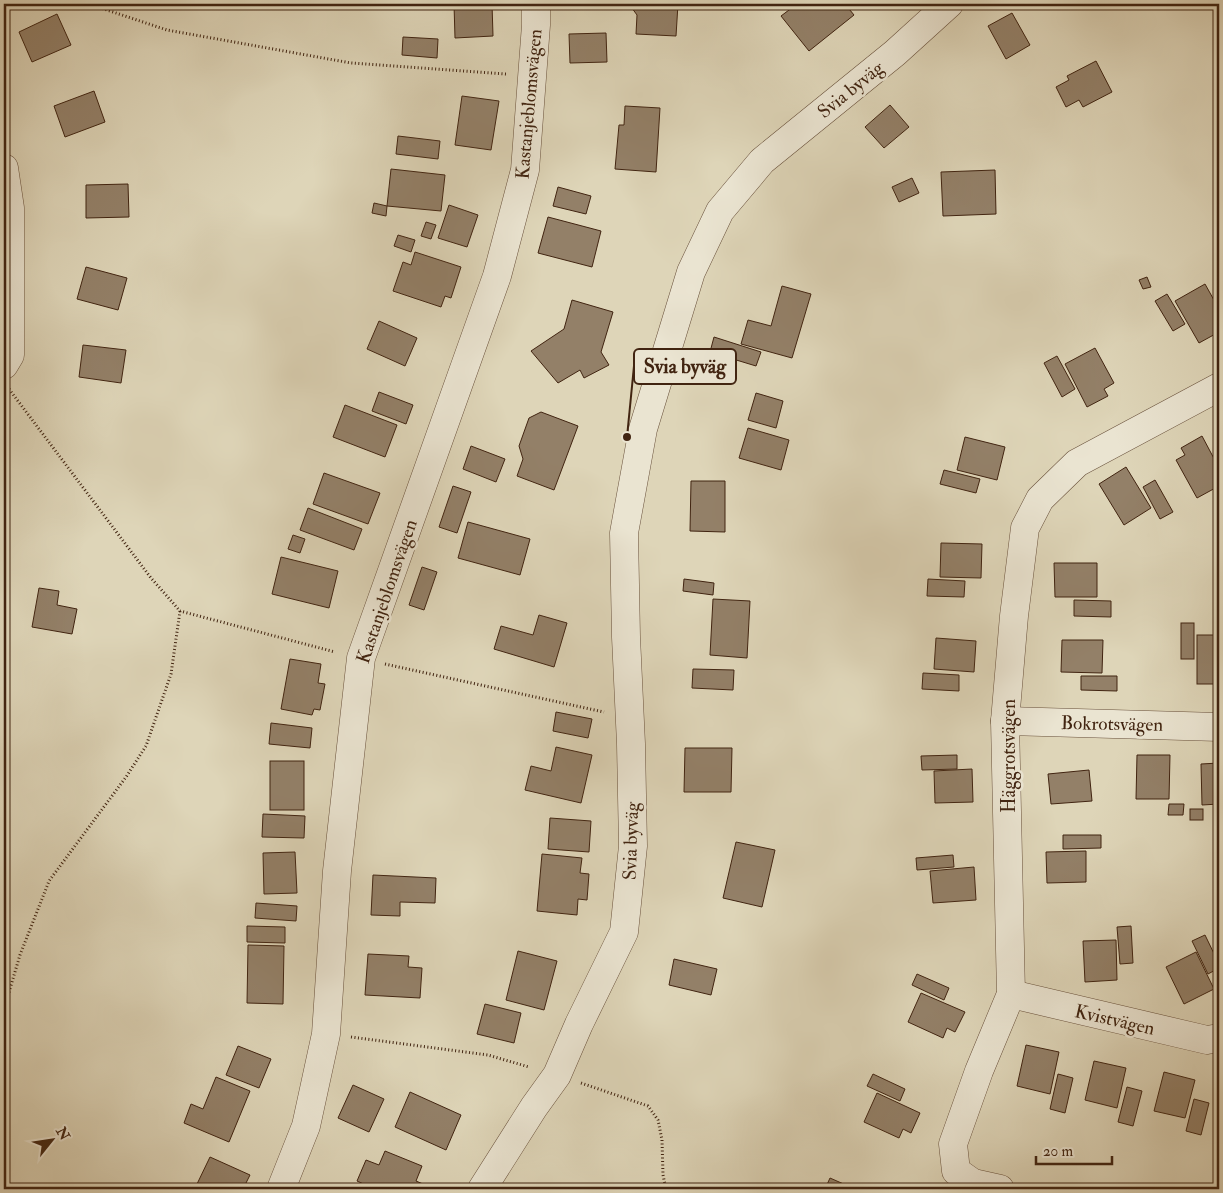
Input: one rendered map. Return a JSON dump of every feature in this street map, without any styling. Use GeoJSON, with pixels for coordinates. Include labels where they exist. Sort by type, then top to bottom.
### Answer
{"type":"FeatureCollection","features":[{"type":"Feature","properties":{"kind":"street","name":"Kastanjeblomsvägen"},"geometry":{"type":"LineString","coordinates":[[281,1189],[306,1126],[326,1034],[337,871],[361,658],[497,276],[525,170],[536,4]]}},
{"type":"Feature","properties":{"kind":"street","name":"Svia byväg"},"geometry":{"type":"LineString","coordinates":[[482,1189],[534,1107],[557,1075],[579,1024],[624,932],[633,846],[624,533],[643,429],[692,272],[720,211],[762,161],[895,52],[949,4]]}},
{"type":"Feature","properties":{"kind":"street"},"geometry":{"type":"LineString","coordinates":[[4,168],[10,208],[10,355],[4,365]]}},
{"type":"Feature","properties":{"kind":"street","name":"Häggrotsvägen"},"geometry":{"type":"LineString","coordinates":[[1000,1189],[973,1183],[956,1171],[953,1144],[979,1071],[1011,994],[1005,721],[1014,616],[1025,528],[1040,499],[1077,463],[1219,387]]}},
{"type":"Feature","properties":{"kind":"street","name":"Bokrotsvägen"},"geometry":{"type":"LineString","coordinates":[[1005,721],[1219,727]]}},
{"type":"Feature","properties":{"kind":"street","name":"Kvistvägen"},"geometry":{"type":"LineString","coordinates":[[1011,994],[1207,1040],[1219,1038]]}},
{"type":"Feature","properties":{"kind":"path"},"geometry":{"type":"LineString","coordinates":[[89,4],[167,30],[350,63],[532,75]]}},
{"type":"Feature","properties":{"kind":"path"},"geometry":{"type":"LineString","coordinates":[[4,383],[151,578],[180,611],[361,658],[630,718]]}},
{"type":"Feature","properties":{"kind":"path"},"geometry":{"type":"LineString","coordinates":[[4,1010],[20,955],[49,881],[126,777],[146,746],[171,674],[180,611]]}},
{"type":"Feature","properties":{"kind":"path"},"geometry":{"type":"LineString","coordinates":[[326,1034],[488,1056],[557,1075],[648,1106],[658,1120],[662,1140],[663,1175],[666,1189]]}},
{"type":"Feature","properties":{"kind":"building"},"geometry":{"type":"Polygon","coordinates":[[[454,4],[492,4],[493,36],[455,38],[454,4]]]}},
{"type":"Feature","properties":{"kind":"building"},"geometry":{"type":"Polygon","coordinates":[[[629,4],[678,4],[676,36],[636,34],[637,15],[629,4]]]}},
{"type":"Feature","properties":{"kind":"building"},"geometry":{"type":"Polygon","coordinates":[[[797,4],[845,4],[854,15],[809,51],[781,16],[797,4]]]}},
{"type":"Feature","properties":{"kind":"building"},"geometry":{"type":"Polygon","coordinates":[[[1012,13],[1030,45],[1006,59],[988,26],[1012,13]]]}},
{"type":"Feature","properties":{"kind":"building"},"geometry":{"type":"Polygon","coordinates":[[[57,14],[71,45],[32,62],[19,32],[57,14]]]}},
{"type":"Feature","properties":{"kind":"building"},"geometry":{"type":"Polygon","coordinates":[[[606,33],[607,62],[570,63],[569,34],[606,33]]]}},
{"type":"Feature","properties":{"kind":"building"},"geometry":{"type":"Polygon","coordinates":[[[403,37],[438,39],[437,58],[402,55],[403,37]]]}},
{"type":"Feature","properties":{"kind":"building"},"geometry":{"type":"Polygon","coordinates":[[[1096,61],[1112,92],[1083,107],[1079,100],[1066,107],[1056,87],[1069,80],[1067,76],[1096,61]]]}},
{"type":"Feature","properties":{"kind":"building"},"geometry":{"type":"Polygon","coordinates":[[[94,91],[105,122],[65,137],[54,106],[94,91]]]}},
{"type":"Feature","properties":{"kind":"building"},"geometry":{"type":"Polygon","coordinates":[[[462,96],[499,101],[491,150],[455,145],[462,96]]]}},
{"type":"Feature","properties":{"kind":"building"},"geometry":{"type":"Polygon","coordinates":[[[890,105],[909,127],[884,148],[865,127],[890,105]]]}},
{"type":"Feature","properties":{"kind":"building"},"geometry":{"type":"Polygon","coordinates":[[[625,106],[660,108],[656,172],[615,169],[619,125],[624,125],[625,106]]]}},
{"type":"Feature","properties":{"kind":"building"},"geometry":{"type":"Polygon","coordinates":[[[398,136],[440,141],[438,159],[396,154],[398,136]]]}},
{"type":"Feature","properties":{"kind":"building"},"geometry":{"type":"Polygon","coordinates":[[[391,169],[445,175],[441,211],[387,206],[391,169]]]}},
{"type":"Feature","properties":{"kind":"building"},"geometry":{"type":"Polygon","coordinates":[[[995,170],[996,214],[943,216],[941,172],[995,170]]]}},
{"type":"Feature","properties":{"kind":"building"},"geometry":{"type":"Polygon","coordinates":[[[912,178],[919,193],[899,202],[892,187],[912,178]]]}},
{"type":"Feature","properties":{"kind":"building"},"geometry":{"type":"Polygon","coordinates":[[[128,184],[129,217],[86,218],[86,185],[128,184]]]}},
{"type":"Feature","properties":{"kind":"building"},"geometry":{"type":"Polygon","coordinates":[[[558,187],[591,196],[586,214],[553,206],[558,187]]]}},
{"type":"Feature","properties":{"kind":"building"},"geometry":{"type":"Polygon","coordinates":[[[374,203],[387,206],[386,216],[372,213],[374,203]]]}},
{"type":"Feature","properties":{"kind":"building"},"geometry":{"type":"Polygon","coordinates":[[[449,205],[478,215],[467,247],[438,238],[449,205]]]}},
{"type":"Feature","properties":{"kind":"building"},"geometry":{"type":"Polygon","coordinates":[[[548,217],[601,231],[592,267],[538,253],[548,217]]]}},
{"type":"Feature","properties":{"kind":"building"},"geometry":{"type":"Polygon","coordinates":[[[426,222],[436,225],[431,239],[421,236],[426,222]]]}},
{"type":"Feature","properties":{"kind":"building"},"geometry":{"type":"Polygon","coordinates":[[[398,235],[415,240],[411,252],[394,246],[398,235]]]}},
{"type":"Feature","properties":{"kind":"building"},"geometry":{"type":"Polygon","coordinates":[[[415,252],[461,267],[451,298],[445,296],[441,307],[393,291],[403,262],[411,265],[415,252]]]}},
{"type":"Feature","properties":{"kind":"building"},"geometry":{"type":"Polygon","coordinates":[[[86,267],[127,278],[118,310],[77,299],[86,267]]]}},
{"type":"Feature","properties":{"kind":"building"},"geometry":{"type":"Polygon","coordinates":[[[1147,277],[1151,287],[1143,289],[1139,280],[1147,277]]]}},
{"type":"Feature","properties":{"kind":"building"},"geometry":{"type":"Polygon","coordinates":[[[1205,284],[1219,309],[1219,322],[1216,324],[1219,332],[1199,343],[1175,301],[1205,284]]]}},
{"type":"Feature","properties":{"kind":"building"},"geometry":{"type":"Polygon","coordinates":[[[782,286],[811,294],[792,358],[741,344],[748,320],[771,326],[782,286]]]}},
{"type":"Feature","properties":{"kind":"building"},"geometry":{"type":"Polygon","coordinates":[[[1167,294],[1185,324],[1173,331],[1155,301],[1167,294]]]}},
{"type":"Feature","properties":{"kind":"building"},"geometry":{"type":"Polygon","coordinates":[[[572,300],[613,312],[601,352],[609,365],[584,378],[580,370],[558,383],[531,351],[564,329],[572,300]]]}},
{"type":"Feature","properties":{"kind":"building"},"geometry":{"type":"Polygon","coordinates":[[[379,321],[417,338],[405,366],[367,349],[379,321]]]}},
{"type":"Feature","properties":{"kind":"building"},"geometry":{"type":"Polygon","coordinates":[[[714,337],[761,352],[756,366],[710,352],[714,337]]]}},
{"type":"Feature","properties":{"kind":"building"},"geometry":{"type":"Polygon","coordinates":[[[83,345],[126,350],[121,383],[79,377],[83,345]]]}},
{"type":"Feature","properties":{"kind":"building"},"geometry":{"type":"Polygon","coordinates":[[[1095,348],[1114,383],[1104,389],[1108,396],[1087,407],[1065,364],[1095,348]]]}},
{"type":"Feature","properties":{"kind":"building"},"geometry":{"type":"Polygon","coordinates":[[[1057,356],[1075,389],[1062,397],[1044,363],[1057,356]]]}},
{"type":"Feature","properties":{"kind":"building"},"geometry":{"type":"Polygon","coordinates":[[[379,392],[413,405],[406,424],[372,411],[379,392]]]}},
{"type":"Feature","properties":{"kind":"building"},"geometry":{"type":"Polygon","coordinates":[[[756,393],[783,401],[776,428],[748,420],[756,393]]]}},
{"type":"Feature","properties":{"kind":"building"},"geometry":{"type":"Polygon","coordinates":[[[345,405],[397,425],[385,457],[333,437],[345,405]]]}},
{"type":"Feature","properties":{"kind":"building"},"geometry":{"type":"Polygon","coordinates":[[[541,412],[578,426],[554,490],[517,476],[523,459],[519,446],[529,418],[541,412]]]}},
{"type":"Feature","properties":{"kind":"building"},"geometry":{"type":"Polygon","coordinates":[[[748,428],[789,440],[781,470],[739,458],[748,428]]]}},
{"type":"Feature","properties":{"kind":"building"},"geometry":{"type":"Polygon","coordinates":[[[1202,436],[1219,468],[1219,486],[1197,498],[1176,460],[1185,455],[1181,448],[1202,436]]]}},
{"type":"Feature","properties":{"kind":"building"},"geometry":{"type":"Polygon","coordinates":[[[965,437],[1005,447],[997,480],[957,470],[965,437]]]}},
{"type":"Feature","properties":{"kind":"building"},"geometry":{"type":"Polygon","coordinates":[[[471,446],[505,459],[496,482],[463,469],[471,446]]]}},
{"type":"Feature","properties":{"kind":"building"},"geometry":{"type":"Polygon","coordinates":[[[1126,467],[1151,508],[1124,525],[1099,484],[1126,467]]]}},
{"type":"Feature","properties":{"kind":"building"},"geometry":{"type":"Polygon","coordinates":[[[944,470],[980,479],[976,493],[940,484],[944,470]]]}},
{"type":"Feature","properties":{"kind":"building"},"geometry":{"type":"Polygon","coordinates":[[[324,473],[380,493],[368,524],[313,504],[324,473]]]}},
{"type":"Feature","properties":{"kind":"building"},"geometry":{"type":"Polygon","coordinates":[[[1155,480],[1173,512],[1160,519],[1143,487],[1155,480]]]}},
{"type":"Feature","properties":{"kind":"building"},"geometry":{"type":"Polygon","coordinates":[[[691,481],[725,481],[725,532],[690,531],[691,481]]]}},
{"type":"Feature","properties":{"kind":"building"},"geometry":{"type":"Polygon","coordinates":[[[453,486],[471,492],[457,533],[439,527],[453,486]]]}},
{"type":"Feature","properties":{"kind":"building"},"geometry":{"type":"Polygon","coordinates":[[[308,508],[362,529],[354,550],[300,530],[308,508]]]}},
{"type":"Feature","properties":{"kind":"building"},"geometry":{"type":"Polygon","coordinates":[[[468,522],[530,539],[520,575],[458,558],[468,522]]]}},
{"type":"Feature","properties":{"kind":"building"},"geometry":{"type":"Polygon","coordinates":[[[293,535],[305,539],[300,553],[288,549],[293,535]]]}},
{"type":"Feature","properties":{"kind":"building"},"geometry":{"type":"Polygon","coordinates":[[[941,543],[982,544],[981,578],[940,577],[941,543]]]}},
{"type":"Feature","properties":{"kind":"building"},"geometry":{"type":"Polygon","coordinates":[[[281,557],[338,571],[329,608],[272,594],[281,557]]]}},
{"type":"Feature","properties":{"kind":"building"},"geometry":{"type":"Polygon","coordinates":[[[1054,563],[1097,563],[1097,597],[1055,597],[1054,563]]]}},
{"type":"Feature","properties":{"kind":"building"},"geometry":{"type":"Polygon","coordinates":[[[422,567],[437,572],[424,610],[409,605],[422,567]]]}},
{"type":"Feature","properties":{"kind":"building"},"geometry":{"type":"Polygon","coordinates":[[[684,579],[714,583],[713,595],[683,591],[684,579]]]}},
{"type":"Feature","properties":{"kind":"building"},"geometry":{"type":"Polygon","coordinates":[[[928,579],[965,581],[964,597],[927,596],[928,579]]]}},
{"type":"Feature","properties":{"kind":"building"},"geometry":{"type":"Polygon","coordinates":[[[39,588],[59,591],[57,605],[77,609],[72,634],[32,627],[39,588]]]}},
{"type":"Feature","properties":{"kind":"building"},"geometry":{"type":"Polygon","coordinates":[[[713,599],[750,601],[747,658],[710,655],[713,599]]]}},
{"type":"Feature","properties":{"kind":"building"},"geometry":{"type":"Polygon","coordinates":[[[1074,600],[1111,601],[1111,617],[1074,616],[1074,600]]]}},
{"type":"Feature","properties":{"kind":"building"},"geometry":{"type":"Polygon","coordinates":[[[539,615],[567,623],[554,667],[494,649],[501,626],[533,635],[539,615]]]}},
{"type":"Feature","properties":{"kind":"building"},"geometry":{"type":"Polygon","coordinates":[[[1181,623],[1194,623],[1194,659],[1181,659],[1181,623]]]}},
{"type":"Feature","properties":{"kind":"building"},"geometry":{"type":"Polygon","coordinates":[[[1197,635],[1219,635],[1219,684],[1197,684],[1197,635]]]}},
{"type":"Feature","properties":{"kind":"building"},"geometry":{"type":"Polygon","coordinates":[[[936,638],[976,641],[974,672],[934,669],[936,638]]]}},
{"type":"Feature","properties":{"kind":"building"},"geometry":{"type":"Polygon","coordinates":[[[1062,640],[1103,640],[1102,673],[1061,672],[1062,640]]]}},
{"type":"Feature","properties":{"kind":"building"},"geometry":{"type":"Polygon","coordinates":[[[290,659],[321,664],[318,683],[325,684],[320,710],[314,709],[312,715],[281,709],[290,659]]]}},
{"type":"Feature","properties":{"kind":"building"},"geometry":{"type":"Polygon","coordinates":[[[693,669],[734,670],[733,690],[692,688],[693,669]]]}},
{"type":"Feature","properties":{"kind":"building"},"geometry":{"type":"Polygon","coordinates":[[[923,673],[959,675],[959,691],[922,689],[923,673]]]}},
{"type":"Feature","properties":{"kind":"building"},"geometry":{"type":"Polygon","coordinates":[[[1081,676],[1117,676],[1117,691],[1081,690],[1081,676]]]}},
{"type":"Feature","properties":{"kind":"building"},"geometry":{"type":"Polygon","coordinates":[[[556,712],[592,719],[588,738],[553,731],[556,712]]]}},
{"type":"Feature","properties":{"kind":"building"},"geometry":{"type":"Polygon","coordinates":[[[271,723],[312,728],[310,748],[269,744],[271,723]]]}},
{"type":"Feature","properties":{"kind":"building"},"geometry":{"type":"Polygon","coordinates":[[[556,747],[592,755],[581,803],[525,790],[531,766],[551,771],[556,747]]]}},
{"type":"Feature","properties":{"kind":"building"},"geometry":{"type":"Polygon","coordinates":[[[685,748],[732,748],[731,792],[684,792],[685,748]]]}},
{"type":"Feature","properties":{"kind":"building"},"geometry":{"type":"Polygon","coordinates":[[[957,755],[957,769],[922,770],[921,756],[957,755]]]}},
{"type":"Feature","properties":{"kind":"building"},"geometry":{"type":"Polygon","coordinates":[[[1137,755],[1170,755],[1169,799],[1136,799],[1137,755]]]}},
{"type":"Feature","properties":{"kind":"building"},"geometry":{"type":"Polygon","coordinates":[[[270,761],[304,761],[304,810],[270,810],[270,761]]]}},
{"type":"Feature","properties":{"kind":"building"},"geometry":{"type":"Polygon","coordinates":[[[1219,763],[1219,804],[1202,805],[1201,764],[1219,763]]]}},
{"type":"Feature","properties":{"kind":"building"},"geometry":{"type":"Polygon","coordinates":[[[972,769],[973,802],[935,803],[934,771],[972,769]]]}},
{"type":"Feature","properties":{"kind":"building"},"geometry":{"type":"Polygon","coordinates":[[[1089,770],[1092,801],[1051,804],[1048,774],[1089,770]]]}},
{"type":"Feature","properties":{"kind":"building"},"geometry":{"type":"Polygon","coordinates":[[[1169,804],[1184,804],[1183,815],[1168,815],[1169,804]]]}},
{"type":"Feature","properties":{"kind":"building"},"geometry":{"type":"Polygon","coordinates":[[[1190,809],[1203,809],[1203,820],[1190,820],[1190,809]]]}},
{"type":"Feature","properties":{"kind":"building"},"geometry":{"type":"Polygon","coordinates":[[[263,814],[305,816],[304,838],[262,837],[263,814]]]}},
{"type":"Feature","properties":{"kind":"building"},"geometry":{"type":"Polygon","coordinates":[[[550,818],[591,821],[589,852],[548,849],[550,818]]]}},
{"type":"Feature","properties":{"kind":"building"},"geometry":{"type":"Polygon","coordinates":[[[1063,835],[1101,835],[1101,848],[1063,849],[1063,835]]]}},
{"type":"Feature","properties":{"kind":"building"},"geometry":{"type":"Polygon","coordinates":[[[736,842],[775,850],[762,907],[723,898],[736,842]]]}},
{"type":"Feature","properties":{"kind":"building"},"geometry":{"type":"Polygon","coordinates":[[[1086,851],[1086,882],[1047,883],[1046,852],[1086,851]]]}},
{"type":"Feature","properties":{"kind":"building"},"geometry":{"type":"Polygon","coordinates":[[[295,852],[297,893],[264,894],[263,853],[295,852]]]}},
{"type":"Feature","properties":{"kind":"building"},"geometry":{"type":"Polygon","coordinates":[[[542,854],[582,858],[580,873],[589,874],[587,900],[578,899],[577,915],[537,911],[542,854]]]}},
{"type":"Feature","properties":{"kind":"building"},"geometry":{"type":"Polygon","coordinates":[[[953,855],[954,867],[917,870],[916,858],[953,855]]]}},
{"type":"Feature","properties":{"kind":"building"},"geometry":{"type":"Polygon","coordinates":[[[974,867],[976,900],[933,903],[930,871],[974,867]]]}},
{"type":"Feature","properties":{"kind":"building"},"geometry":{"type":"Polygon","coordinates":[[[373,875],[436,878],[435,903],[400,902],[400,916],[371,915],[373,875]]]}},
{"type":"Feature","properties":{"kind":"building"},"geometry":{"type":"Polygon","coordinates":[[[256,903],[297,906],[296,921],[255,918],[256,903]]]}},
{"type":"Feature","properties":{"kind":"building"},"geometry":{"type":"Polygon","coordinates":[[[247,926],[285,927],[285,943],[247,942],[247,926]]]}},
{"type":"Feature","properties":{"kind":"building"},"geometry":{"type":"Polygon","coordinates":[[[1131,926],[1133,963],[1120,964],[1117,927],[1131,926]]]}},
{"type":"Feature","properties":{"kind":"building"},"geometry":{"type":"Polygon","coordinates":[[[1205,935],[1219,964],[1219,968],[1208,974],[1192,941],[1205,935]]]}},
{"type":"Feature","properties":{"kind":"building"},"geometry":{"type":"Polygon","coordinates":[[[1116,940],[1117,980],[1085,982],[1083,941],[1116,940]]]}},
{"type":"Feature","properties":{"kind":"building"},"geometry":{"type":"Polygon","coordinates":[[[248,945],[284,946],[283,1004],[247,1003],[248,945]]]}},
{"type":"Feature","properties":{"kind":"building"},"geometry":{"type":"Polygon","coordinates":[[[518,951],[557,961],[544,1010],[506,1000],[518,951]]]}},
{"type":"Feature","properties":{"kind":"building"},"geometry":{"type":"Polygon","coordinates":[[[1196,952],[1214,989],[1184,1004],[1166,967],[1196,952]]]}},
{"type":"Feature","properties":{"kind":"building"},"geometry":{"type":"Polygon","coordinates":[[[368,954],[409,956],[408,967],[422,968],[420,998],[365,995],[368,954]]]}},
{"type":"Feature","properties":{"kind":"building"},"geometry":{"type":"Polygon","coordinates":[[[674,959],[717,969],[711,995],[669,985],[674,959]]]}},
{"type":"Feature","properties":{"kind":"building"},"geometry":{"type":"Polygon","coordinates":[[[917,974],[949,988],[944,1000],[912,985],[917,974]]]}},
{"type":"Feature","properties":{"kind":"building"},"geometry":{"type":"Polygon","coordinates":[[[921,993],[965,1012],[955,1032],[947,1028],[943,1038],[908,1022],[921,993]]]}},
{"type":"Feature","properties":{"kind":"building"},"geometry":{"type":"Polygon","coordinates":[[[485,1004],[521,1013],[514,1043],[477,1034],[485,1004]]]}},
{"type":"Feature","properties":{"kind":"building"},"geometry":{"type":"Polygon","coordinates":[[[1026,1045],[1059,1052],[1050,1094],[1017,1086],[1026,1045]]]}},
{"type":"Feature","properties":{"kind":"building"},"geometry":{"type":"Polygon","coordinates":[[[238,1046],[271,1059],[259,1088],[226,1075],[238,1046]]]}},
{"type":"Feature","properties":{"kind":"building"},"geometry":{"type":"Polygon","coordinates":[[[1094,1061],[1126,1068],[1117,1108],[1085,1100],[1094,1061]]]}},
{"type":"Feature","properties":{"kind":"building"},"geometry":{"type":"Polygon","coordinates":[[[1164,1072],[1195,1080],[1185,1118],[1154,1111],[1164,1072]]]}},
{"type":"Feature","properties":{"kind":"building"},"geometry":{"type":"Polygon","coordinates":[[[873,1074],[905,1089],[900,1101],[867,1086],[873,1074]]]}},
{"type":"Feature","properties":{"kind":"building"},"geometry":{"type":"Polygon","coordinates":[[[1058,1074],[1073,1078],[1065,1113],[1050,1109],[1058,1074]]]}},
{"type":"Feature","properties":{"kind":"building"},"geometry":{"type":"Polygon","coordinates":[[[216,1077],[250,1091],[229,1142],[184,1123],[191,1104],[203,1109],[216,1077]]]}},
{"type":"Feature","properties":{"kind":"building"},"geometry":{"type":"Polygon","coordinates":[[[353,1085],[384,1099],[369,1132],[338,1118],[353,1085]]]}},
{"type":"Feature","properties":{"kind":"building"},"geometry":{"type":"Polygon","coordinates":[[[1127,1087],[1142,1091],[1133,1126],[1118,1122],[1127,1087]]]}},
{"type":"Feature","properties":{"kind":"building"},"geometry":{"type":"Polygon","coordinates":[[[410,1092],[461,1115],[446,1150],[395,1127],[410,1092]]]}},
{"type":"Feature","properties":{"kind":"building"},"geometry":{"type":"Polygon","coordinates":[[[877,1093],[920,1113],[911,1133],[903,1129],[899,1138],[864,1122],[877,1093]]]}},
{"type":"Feature","properties":{"kind":"building"},"geometry":{"type":"Polygon","coordinates":[[[1194,1099],[1209,1103],[1201,1135],[1186,1131],[1194,1099]]]}},
{"type":"Feature","properties":{"kind":"building"},"geometry":{"type":"Polygon","coordinates":[[[385,1151],[422,1166],[416,1181],[423,1184],[421,1189],[369,1189],[370,1187],[357,1181],[366,1160],[379,1165],[385,1151]]]}},
{"type":"Feature","properties":{"kind":"building"},"geometry":{"type":"Polygon","coordinates":[[[210,1157],[250,1175],[243,1189],[207,1189],[197,1184],[210,1157]]]}},
{"type":"Feature","properties":{"kind":"building"},"geometry":{"type":"Polygon","coordinates":[[[830,1178],[855,1189],[825,1189],[830,1178]]]}},
{"type":"Feature","properties":{"kind":"place","name":"Svia byväg"},"geometry":{"type":"Point","coordinates":[627,437]}}]}
